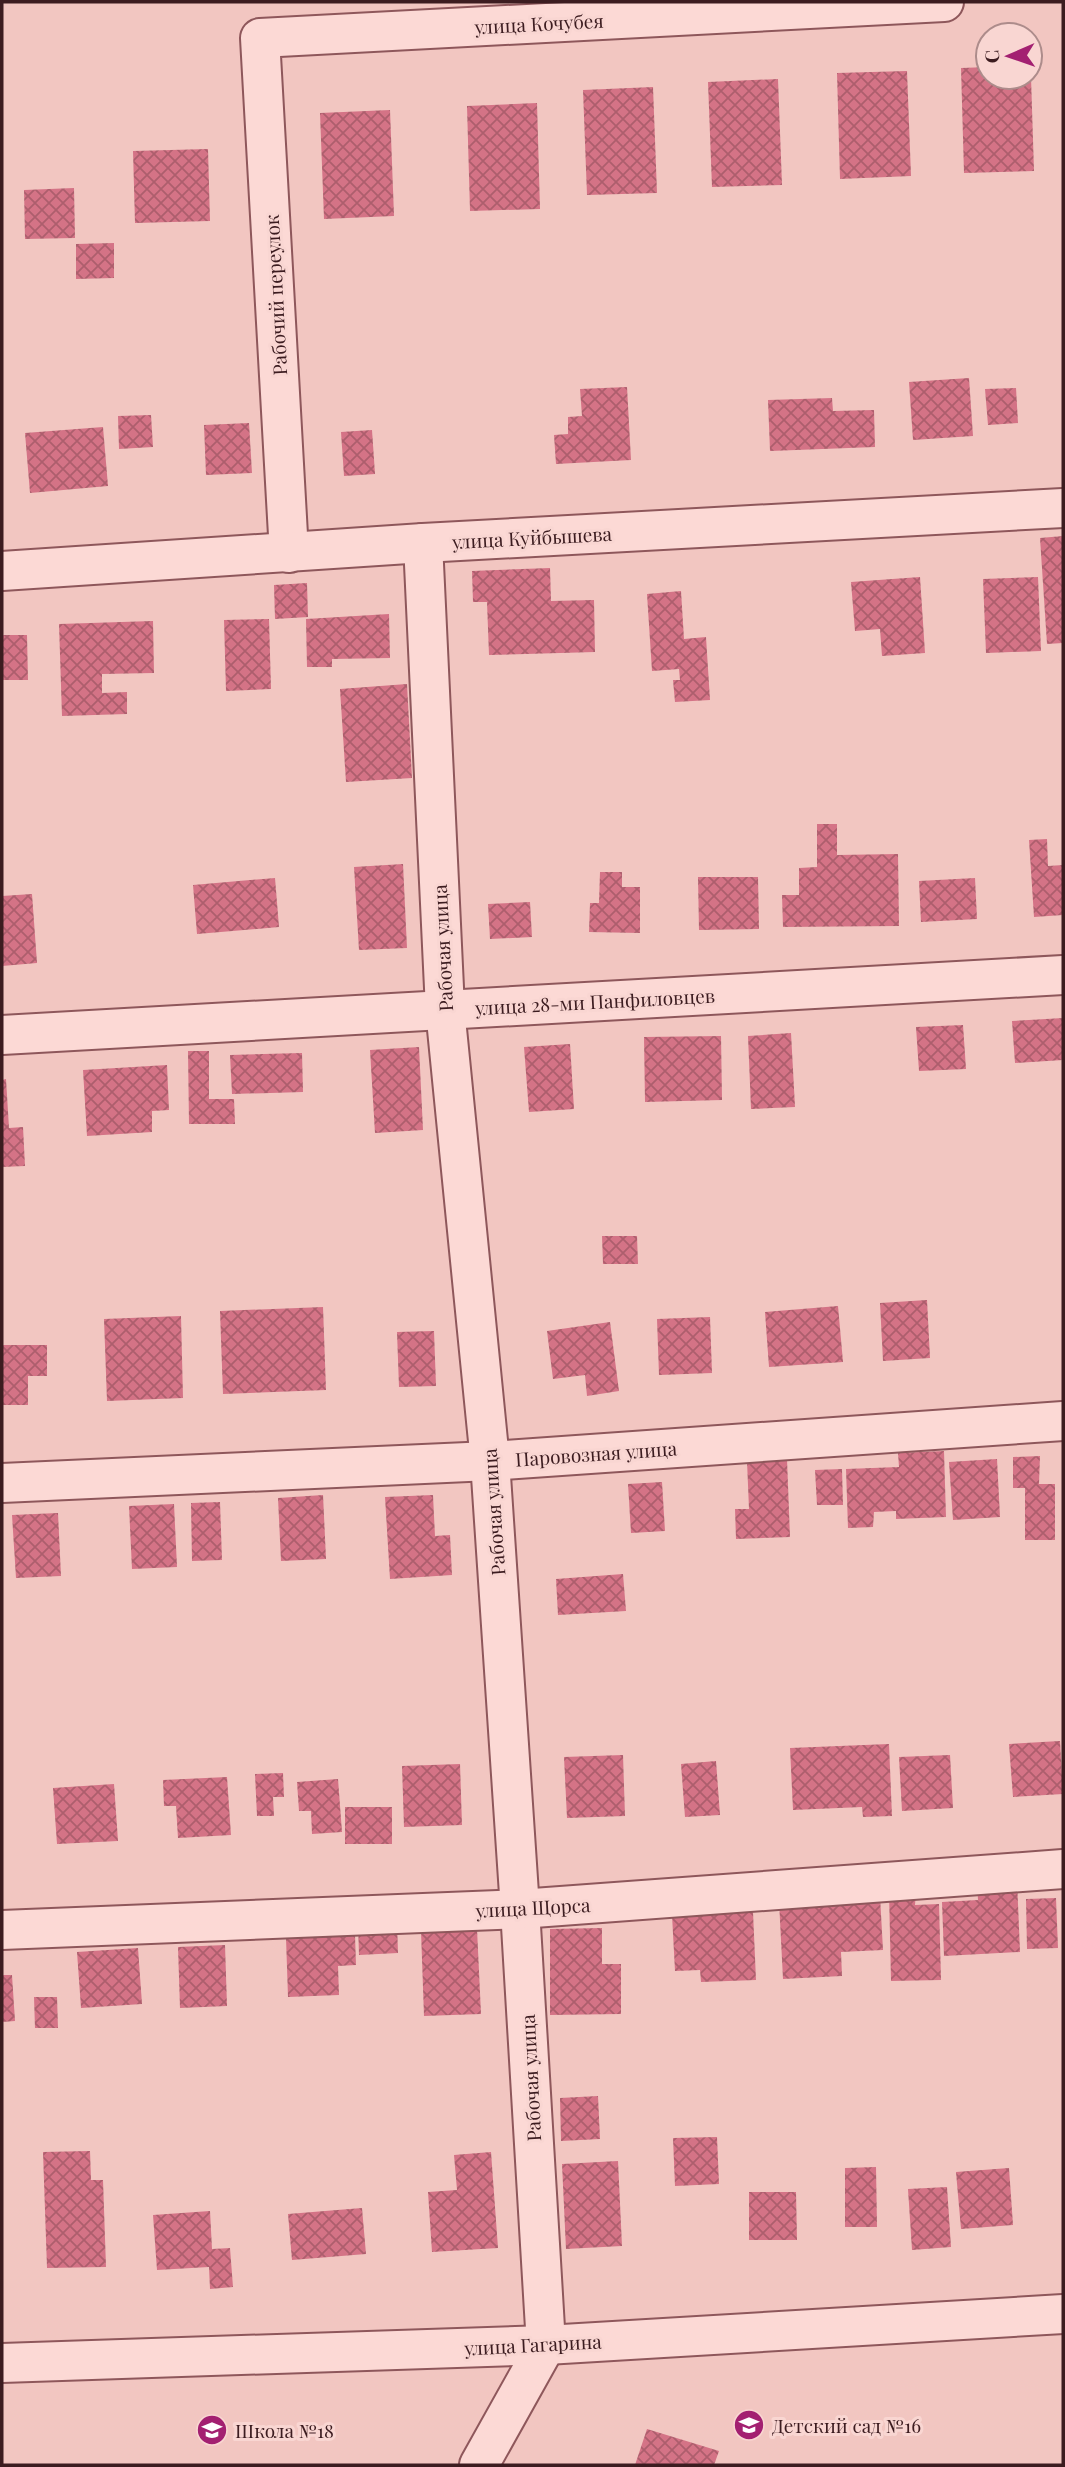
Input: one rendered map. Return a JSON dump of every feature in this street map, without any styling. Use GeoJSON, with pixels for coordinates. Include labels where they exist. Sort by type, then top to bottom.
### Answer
{"type":"FeatureCollection","features":[{"type":"Feature","properties":{"kind":"street","name":"улица Кочубея"},"geometry":{"type":"LineString","coordinates":[[260,38],[944,2]]}},
{"type":"Feature","properties":{"kind":"street","name":"Рабочий переулок"},"geometry":{"type":"LineString","coordinates":[[260,38],[289,553]]}},
{"type":"Feature","properties":{"kind":"street","name":"улица Куйбышева"},"geometry":{"type":"LineString","coordinates":[[2,571],[422,543],[1063,508]]}},
{"type":"Feature","properties":{"kind":"street","name":"Рабочая улица"},"geometry":{"type":"LineString","coordinates":[[422,543],[445,1009],[490,1461],[546,2345]]}},
{"type":"Feature","properties":{"kind":"street","name":"улица 28-ми Панфиловцев"},"geometry":{"type":"LineString","coordinates":[[2,1035],[1063,975]]}},
{"type":"Feature","properties":{"kind":"street","name":"Паровозная улица"},"geometry":{"type":"LineString","coordinates":[[2,1483],[490,1461],[1063,1421]]}},
{"type":"Feature","properties":{"kind":"street","name":"улица Щорса"},"geometry":{"type":"LineString","coordinates":[[2,1930],[520,1909],[1063,1869]]}},
{"type":"Feature","properties":{"kind":"street","name":"улица Гагарина"},"geometry":{"type":"LineString","coordinates":[[2,2363],[546,2345],[1063,2314]]}},
{"type":"Feature","properties":{"kind":"street"},"geometry":{"type":"LineString","coordinates":[[479,2465],[546,2345]]}},
{"type":"Feature","properties":{"kind":"building"},"geometry":{"type":"Polygon","coordinates":[[[961,68],[974,68],[974,91],[1031,91],[1034,171],[964,173],[961,68]]]}},
{"type":"Feature","properties":{"kind":"building"},"geometry":{"type":"Polygon","coordinates":[[[907,71],[911,176],[840,179],[837,73],[907,71]]]}},
{"type":"Feature","properties":{"kind":"building"},"geometry":{"type":"Polygon","coordinates":[[[778,79],[782,185],[712,187],[708,82],[778,79]]]}},
{"type":"Feature","properties":{"kind":"building"},"geometry":{"type":"Polygon","coordinates":[[[653,87],[657,193],[587,195],[583,90],[653,87]]]}},
{"type":"Feature","properties":{"kind":"building"},"geometry":{"type":"Polygon","coordinates":[[[537,103],[540,209],[470,211],[467,106],[537,103]]]}},
{"type":"Feature","properties":{"kind":"building"},"geometry":{"type":"Polygon","coordinates":[[[390,110],[394,216],[324,219],[320,113],[390,110]]]}},
{"type":"Feature","properties":{"kind":"building"},"geometry":{"type":"Polygon","coordinates":[[[208,149],[210,221],[135,223],[133,151],[208,149]]]}},
{"type":"Feature","properties":{"kind":"building"},"geometry":{"type":"Polygon","coordinates":[[[74,188],[75,238],[25,239],[24,190],[74,188]]]}},
{"type":"Feature","properties":{"kind":"building"},"geometry":{"type":"Polygon","coordinates":[[[114,243],[114,278],[76,279],[76,244],[114,243]]]}},
{"type":"Feature","properties":{"kind":"building"},"geometry":{"type":"Polygon","coordinates":[[[969,378],[973,436],[913,440],[909,382],[969,378]]]}},
{"type":"Feature","properties":{"kind":"building"},"geometry":{"type":"Polygon","coordinates":[[[627,387],[631,460],[556,464],[554,435],[568,434],[568,417],[582,416],[580,389],[627,387]]]}},
{"type":"Feature","properties":{"kind":"building"},"geometry":{"type":"Polygon","coordinates":[[[1016,388],[1018,423],[988,425],[985,389],[1016,388]]]}},
{"type":"Feature","properties":{"kind":"building"},"geometry":{"type":"Polygon","coordinates":[[[832,398],[833,411],[874,410],[875,447],[770,451],[768,400],[832,398]]]}},
{"type":"Feature","properties":{"kind":"building"},"geometry":{"type":"Polygon","coordinates":[[[151,415],[153,447],[119,449],[118,416],[151,415]]]}},
{"type":"Feature","properties":{"kind":"building"},"geometry":{"type":"Polygon","coordinates":[[[249,423],[252,473],[206,475],[204,425],[249,423]]]}},
{"type":"Feature","properties":{"kind":"building"},"geometry":{"type":"Polygon","coordinates":[[[103,427],[108,486],[30,493],[25,433],[103,427]]]}},
{"type":"Feature","properties":{"kind":"building"},"geometry":{"type":"Polygon","coordinates":[[[372,430],[375,474],[344,476],[341,432],[372,430]]]}},
{"type":"Feature","properties":{"kind":"building"},"geometry":{"type":"Polygon","coordinates":[[[1063,536],[1063,643],[1047,644],[1040,538],[1063,536]]]}},
{"type":"Feature","properties":{"kind":"building"},"geometry":{"type":"Polygon","coordinates":[[[550,568],[551,601],[594,600],[595,652],[489,655],[487,602],[473,602],[472,571],[550,568]]]}},
{"type":"Feature","properties":{"kind":"building"},"geometry":{"type":"Polygon","coordinates":[[[920,577],[925,653],[882,656],[880,629],[855,631],[851,582],[920,577]]]}},
{"type":"Feature","properties":{"kind":"building"},"geometry":{"type":"Polygon","coordinates":[[[1038,577],[1041,651],[986,653],[983,579],[1038,577]]]}},
{"type":"Feature","properties":{"kind":"building"},"geometry":{"type":"Polygon","coordinates":[[[307,583],[308,617],[275,619],[274,585],[307,583]]]}},
{"type":"Feature","properties":{"kind":"building"},"geometry":{"type":"Polygon","coordinates":[[[681,591],[684,639],[706,637],[710,700],[675,702],[673,680],[680,680],[679,669],[652,671],[647,594],[681,591]]]}},
{"type":"Feature","properties":{"kind":"building"},"geometry":{"type":"Polygon","coordinates":[[[389,614],[390,658],[332,659],[332,667],[307,667],[306,619],[389,614]]]}},
{"type":"Feature","properties":{"kind":"building"},"geometry":{"type":"Polygon","coordinates":[[[269,619],[271,689],[226,691],[224,620],[269,619]]]}},
{"type":"Feature","properties":{"kind":"building"},"geometry":{"type":"Polygon","coordinates":[[[153,621],[154,673],[102,674],[102,693],[127,692],[127,714],[62,716],[59,624],[153,621]]]}},
{"type":"Feature","properties":{"kind":"building"},"geometry":{"type":"Polygon","coordinates":[[[2,635],[27,635],[28,680],[2,680],[2,635]]]}},
{"type":"Feature","properties":{"kind":"building"},"geometry":{"type":"Polygon","coordinates":[[[407,684],[412,778],[346,782],[340,689],[407,684]]]}},
{"type":"Feature","properties":{"kind":"building"},"geometry":{"type":"Polygon","coordinates":[[[817,824],[837,824],[837,855],[898,854],[899,926],[783,927],[782,895],[799,895],[799,868],[817,867],[817,824]]]}},
{"type":"Feature","properties":{"kind":"building"},"geometry":{"type":"Polygon","coordinates":[[[1047,839],[1048,866],[1063,865],[1063,915],[1034,917],[1029,840],[1047,839]]]}},
{"type":"Feature","properties":{"kind":"building"},"geometry":{"type":"Polygon","coordinates":[[[403,864],[407,948],[359,950],[354,867],[403,864]]]}},
{"type":"Feature","properties":{"kind":"building"},"geometry":{"type":"Polygon","coordinates":[[[600,872],[622,872],[622,887],[640,887],[640,933],[589,932],[590,903],[599,903],[600,872]]]}},
{"type":"Feature","properties":{"kind":"building"},"geometry":{"type":"Polygon","coordinates":[[[698,877],[758,877],[759,929],[699,930],[698,877]]]}},
{"type":"Feature","properties":{"kind":"building"},"geometry":{"type":"Polygon","coordinates":[[[275,878],[279,927],[197,934],[193,885],[275,878]]]}},
{"type":"Feature","properties":{"kind":"building"},"geometry":{"type":"Polygon","coordinates":[[[975,878],[977,919],[921,922],[919,881],[975,878]]]}},
{"type":"Feature","properties":{"kind":"building"},"geometry":{"type":"Polygon","coordinates":[[[32,894],[37,963],[2,966],[2,896],[32,894]]]}},
{"type":"Feature","properties":{"kind":"building"},"geometry":{"type":"Polygon","coordinates":[[[530,902],[532,937],[490,939],[488,904],[530,902]]]}},
{"type":"Feature","properties":{"kind":"building"},"geometry":{"type":"Polygon","coordinates":[[[1063,1018],[1063,1060],[1015,1063],[1012,1021],[1063,1018]]]}},
{"type":"Feature","properties":{"kind":"building"},"geometry":{"type":"Polygon","coordinates":[[[963,1025],[966,1069],[919,1071],[916,1027],[963,1025]]]}},
{"type":"Feature","properties":{"kind":"building"},"geometry":{"type":"Polygon","coordinates":[[[791,1033],[795,1107],[751,1109],[748,1036],[791,1033]]]}},
{"type":"Feature","properties":{"kind":"building"},"geometry":{"type":"Polygon","coordinates":[[[721,1036],[722,1100],[645,1102],[644,1037],[721,1036]]]}},
{"type":"Feature","properties":{"kind":"building"},"geometry":{"type":"Polygon","coordinates":[[[570,1044],[574,1109],[529,1112],[524,1047],[570,1044]]]}},
{"type":"Feature","properties":{"kind":"building"},"geometry":{"type":"Polygon","coordinates":[[[419,1047],[423,1130],[375,1133],[370,1050],[419,1047]]]}},
{"type":"Feature","properties":{"kind":"building"},"geometry":{"type":"Polygon","coordinates":[[[188,1051],[209,1051],[209,1099],[234,1099],[235,1124],[189,1124],[188,1051]]]}},
{"type":"Feature","properties":{"kind":"building"},"geometry":{"type":"Polygon","coordinates":[[[302,1053],[303,1092],[232,1094],[230,1055],[302,1053]]]}},
{"type":"Feature","properties":{"kind":"building"},"geometry":{"type":"Polygon","coordinates":[[[167,1065],[169,1110],[152,1111],[152,1132],[87,1136],[83,1070],[167,1065]]]}},
{"type":"Feature","properties":{"kind":"building"},"geometry":{"type":"Polygon","coordinates":[[[6,1079],[9,1128],[23,1127],[25,1166],[2,1167],[2,1080],[6,1079]]]}},
{"type":"Feature","properties":{"kind":"building"},"geometry":{"type":"Polygon","coordinates":[[[602,1236],[637,1236],[638,1264],[603,1264],[602,1236]]]}},
{"type":"Feature","properties":{"kind":"building"},"geometry":{"type":"Polygon","coordinates":[[[927,1300],[930,1358],[883,1361],[880,1303],[927,1300]]]}},
{"type":"Feature","properties":{"kind":"building"},"geometry":{"type":"Polygon","coordinates":[[[838,1306],[843,1362],[769,1367],[765,1312],[838,1306]]]}},
{"type":"Feature","properties":{"kind":"building"},"geometry":{"type":"Polygon","coordinates":[[[323,1307],[326,1390],[223,1394],[220,1311],[323,1307]]]}},
{"type":"Feature","properties":{"kind":"building"},"geometry":{"type":"Polygon","coordinates":[[[181,1316],[183,1398],[107,1401],[104,1319],[181,1316]]]}},
{"type":"Feature","properties":{"kind":"building"},"geometry":{"type":"Polygon","coordinates":[[[710,1317],[712,1373],[659,1375],[657,1319],[710,1317]]]}},
{"type":"Feature","properties":{"kind":"building"},"geometry":{"type":"Polygon","coordinates":[[[610,1322],[619,1391],[587,1396],[585,1375],[553,1379],[547,1331],[610,1322]]]}},
{"type":"Feature","properties":{"kind":"building"},"geometry":{"type":"Polygon","coordinates":[[[434,1331],[436,1386],[399,1387],[397,1332],[434,1331]]]}},
{"type":"Feature","properties":{"kind":"building"},"geometry":{"type":"Polygon","coordinates":[[[2,1345],[47,1345],[47,1376],[28,1376],[28,1405],[2,1405],[2,1345]]]}},
{"type":"Feature","properties":{"kind":"building"},"geometry":{"type":"Polygon","coordinates":[[[944,1451],[946,1517],[896,1519],[896,1511],[874,1512],[873,1527],[848,1528],[846,1469],[899,1467],[898,1453],[944,1451]]]}},
{"type":"Feature","properties":{"kind":"building"},"geometry":{"type":"Polygon","coordinates":[[[1040,1456],[1039,1484],[1055,1484],[1055,1540],[1025,1540],[1025,1488],[1013,1488],[1013,1457],[1040,1456]]]}},
{"type":"Feature","properties":{"kind":"building"},"geometry":{"type":"Polygon","coordinates":[[[787,1459],[790,1537],[736,1539],[735,1509],[749,1509],[747,1461],[787,1459]]]}},
{"type":"Feature","properties":{"kind":"building"},"geometry":{"type":"Polygon","coordinates":[[[997,1459],[1000,1517],[953,1520],[949,1462],[997,1459]]]}},
{"type":"Feature","properties":{"kind":"building"},"geometry":{"type":"Polygon","coordinates":[[[842,1469],[843,1505],[817,1505],[815,1470],[842,1469]]]}},
{"type":"Feature","properties":{"kind":"building"},"geometry":{"type":"Polygon","coordinates":[[[662,1482],[665,1531],[631,1533],[628,1484],[662,1482]]]}},
{"type":"Feature","properties":{"kind":"building"},"geometry":{"type":"Polygon","coordinates":[[[323,1495],[326,1559],[281,1561],[278,1498],[323,1495]]]}},
{"type":"Feature","properties":{"kind":"building"},"geometry":{"type":"Polygon","coordinates":[[[433,1495],[435,1536],[450,1535],[452,1575],[390,1579],[385,1497],[433,1495]]]}},
{"type":"Feature","properties":{"kind":"building"},"geometry":{"type":"Polygon","coordinates":[[[220,1502],[222,1560],[192,1561],[191,1503],[220,1502]]]}},
{"type":"Feature","properties":{"kind":"building"},"geometry":{"type":"Polygon","coordinates":[[[174,1504],[177,1567],[132,1569],[129,1506],[174,1504]]]}},
{"type":"Feature","properties":{"kind":"building"},"geometry":{"type":"Polygon","coordinates":[[[58,1513],[61,1576],[16,1578],[12,1515],[58,1513]]]}},
{"type":"Feature","properties":{"kind":"building"},"geometry":{"type":"Polygon","coordinates":[[[623,1574],[626,1611],[558,1615],[556,1579],[623,1574]]]}},
{"type":"Feature","properties":{"kind":"building"},"geometry":{"type":"Polygon","coordinates":[[[1060,1741],[1063,1794],[1013,1797],[1009,1744],[1060,1741]]]}},
{"type":"Feature","properties":{"kind":"building"},"geometry":{"type":"Polygon","coordinates":[[[889,1744],[892,1816],[863,1817],[862,1807],[793,1810],[790,1748],[889,1744]]]}},
{"type":"Feature","properties":{"kind":"building"},"geometry":{"type":"Polygon","coordinates":[[[623,1755],[625,1816],[567,1818],[564,1757],[623,1755]]]}},
{"type":"Feature","properties":{"kind":"building"},"geometry":{"type":"Polygon","coordinates":[[[950,1755],[953,1808],[902,1811],[899,1757],[950,1755]]]}},
{"type":"Feature","properties":{"kind":"building"},"geometry":{"type":"Polygon","coordinates":[[[716,1761],[720,1815],[685,1817],[681,1764],[716,1761]]]}},
{"type":"Feature","properties":{"kind":"building"},"geometry":{"type":"Polygon","coordinates":[[[460,1764],[462,1825],[404,1827],[402,1766],[460,1764]]]}},
{"type":"Feature","properties":{"kind":"building"},"geometry":{"type":"Polygon","coordinates":[[[283,1773],[284,1797],[273,1797],[274,1816],[257,1816],[255,1774],[283,1773]]]}},
{"type":"Feature","properties":{"kind":"building"},"geometry":{"type":"Polygon","coordinates":[[[227,1777],[231,1835],[178,1838],[176,1806],[164,1806],[163,1780],[227,1777]]]}},
{"type":"Feature","properties":{"kind":"building"},"geometry":{"type":"Polygon","coordinates":[[[338,1779],[342,1832],[312,1834],[311,1811],[299,1811],[297,1782],[338,1779]]]}},
{"type":"Feature","properties":{"kind":"building"},"geometry":{"type":"Polygon","coordinates":[[[114,1784],[118,1841],[57,1844],[53,1788],[114,1784]]]}},
{"type":"Feature","properties":{"kind":"building"},"geometry":{"type":"Polygon","coordinates":[[[345,1807],[392,1807],[392,1844],[345,1844],[345,1807]]]}},
{"type":"Feature","properties":{"kind":"building"},"geometry":{"type":"Polygon","coordinates":[[[1017,1880],[1020,1952],[944,1956],[942,1902],[978,1900],[977,1883],[1017,1880]]]}},
{"type":"Feature","properties":{"kind":"building"},"geometry":{"type":"Polygon","coordinates":[[[889,1892],[916,1892],[915,1905],[939,1904],[941,1980],[891,1981],[889,1892]]]}},
{"type":"Feature","properties":{"kind":"building"},"geometry":{"type":"Polygon","coordinates":[[[880,1896],[883,1950],[841,1952],[842,1976],[783,1979],[779,1901],[880,1896]]]}},
{"type":"Feature","properties":{"kind":"building"},"geometry":{"type":"Polygon","coordinates":[[[1056,1898],[1058,1948],[1027,1949],[1026,1899],[1056,1898]]]}},
{"type":"Feature","properties":{"kind":"building"},"geometry":{"type":"Polygon","coordinates":[[[753,1912],[756,1980],[701,1982],[700,1970],[675,1971],[672,1915],[753,1912]]]}},
{"type":"Feature","properties":{"kind":"building"},"geometry":{"type":"Polygon","coordinates":[[[397,1922],[398,1953],[359,1955],[358,1924],[397,1922]]]}},
{"type":"Feature","properties":{"kind":"building"},"geometry":{"type":"Polygon","coordinates":[[[602,1928],[602,1964],[621,1964],[621,2014],[550,2015],[550,1929],[602,1928]]]}},
{"type":"Feature","properties":{"kind":"building"},"geometry":{"type":"Polygon","coordinates":[[[477,1929],[481,2014],[424,2016],[421,1931],[477,1929]]]}},
{"type":"Feature","properties":{"kind":"building"},"geometry":{"type":"Polygon","coordinates":[[[355,1935],[356,1965],[338,1966],[339,1995],[288,1997],[286,1938],[355,1935]]]}},
{"type":"Feature","properties":{"kind":"building"},"geometry":{"type":"Polygon","coordinates":[[[225,1945],[227,2006],[180,2008],[178,1947],[225,1945]]]}},
{"type":"Feature","properties":{"kind":"building"},"geometry":{"type":"Polygon","coordinates":[[[138,1948],[142,2004],[81,2008],[77,1952],[138,1948]]]}},
{"type":"Feature","properties":{"kind":"building"},"geometry":{"type":"Polygon","coordinates":[[[2,1975],[12,1975],[15,2021],[2,2022],[2,1975]]]}},
{"type":"Feature","properties":{"kind":"building"},"geometry":{"type":"Polygon","coordinates":[[[34,1997],[57,1997],[58,2028],[35,2028],[34,1997]]]}},
{"type":"Feature","properties":{"kind":"building"},"geometry":{"type":"Polygon","coordinates":[[[598,2096],[600,2139],[561,2141],[560,2098],[598,2096]]]}},
{"type":"Feature","properties":{"kind":"building"},"geometry":{"type":"Polygon","coordinates":[[[717,2137],[719,2184],[675,2186],[673,2138],[717,2137]]]}},
{"type":"Feature","properties":{"kind":"building"},"geometry":{"type":"Polygon","coordinates":[[[90,2151],[91,2180],[103,2180],[106,2267],[47,2268],[43,2152],[90,2151]]]}},
{"type":"Feature","properties":{"kind":"building"},"geometry":{"type":"Polygon","coordinates":[[[491,2152],[498,2248],[432,2252],[428,2192],[457,2190],[454,2155],[491,2152]]]}},
{"type":"Feature","properties":{"kind":"building"},"geometry":{"type":"Polygon","coordinates":[[[618,2161],[622,2246],[566,2249],[562,2164],[618,2161]]]}},
{"type":"Feature","properties":{"kind":"building"},"geometry":{"type":"Polygon","coordinates":[[[876,2167],[877,2227],[845,2227],[845,2168],[876,2167]]]}},
{"type":"Feature","properties":{"kind":"building"},"geometry":{"type":"Polygon","coordinates":[[[1009,2168],[1013,2225],[961,2229],[956,2172],[1009,2168]]]}},
{"type":"Feature","properties":{"kind":"building"},"geometry":{"type":"Polygon","coordinates":[[[947,2187],[951,2247],[912,2250],[908,2189],[947,2187]]]}},
{"type":"Feature","properties":{"kind":"building"},"geometry":{"type":"Polygon","coordinates":[[[749,2192],[796,2192],[797,2240],[749,2240],[749,2192]]]}},
{"type":"Feature","properties":{"kind":"building"},"geometry":{"type":"Polygon","coordinates":[[[362,2208],[366,2254],[292,2260],[288,2214],[362,2208]]]}},
{"type":"Feature","properties":{"kind":"building"},"geometry":{"type":"Polygon","coordinates":[[[210,2211],[212,2249],[230,2248],[233,2287],[210,2289],[209,2267],[157,2270],[153,2215],[210,2211]]]}},
{"type":"Feature","properties":{"kind":"building"},"geometry":{"type":"Polygon","coordinates":[[[647,2429],[719,2451],[714,2465],[635,2465],[647,2429]]]}},
{"type":"Feature","properties":{"kind":"place","name":"Детский сад №16"},"geometry":{"type":"Point","coordinates":[749,2425]}},
{"type":"Feature","properties":{"kind":"place","name":"Школа №18"},"geometry":{"type":"Point","coordinates":[212,2430]}}]}
